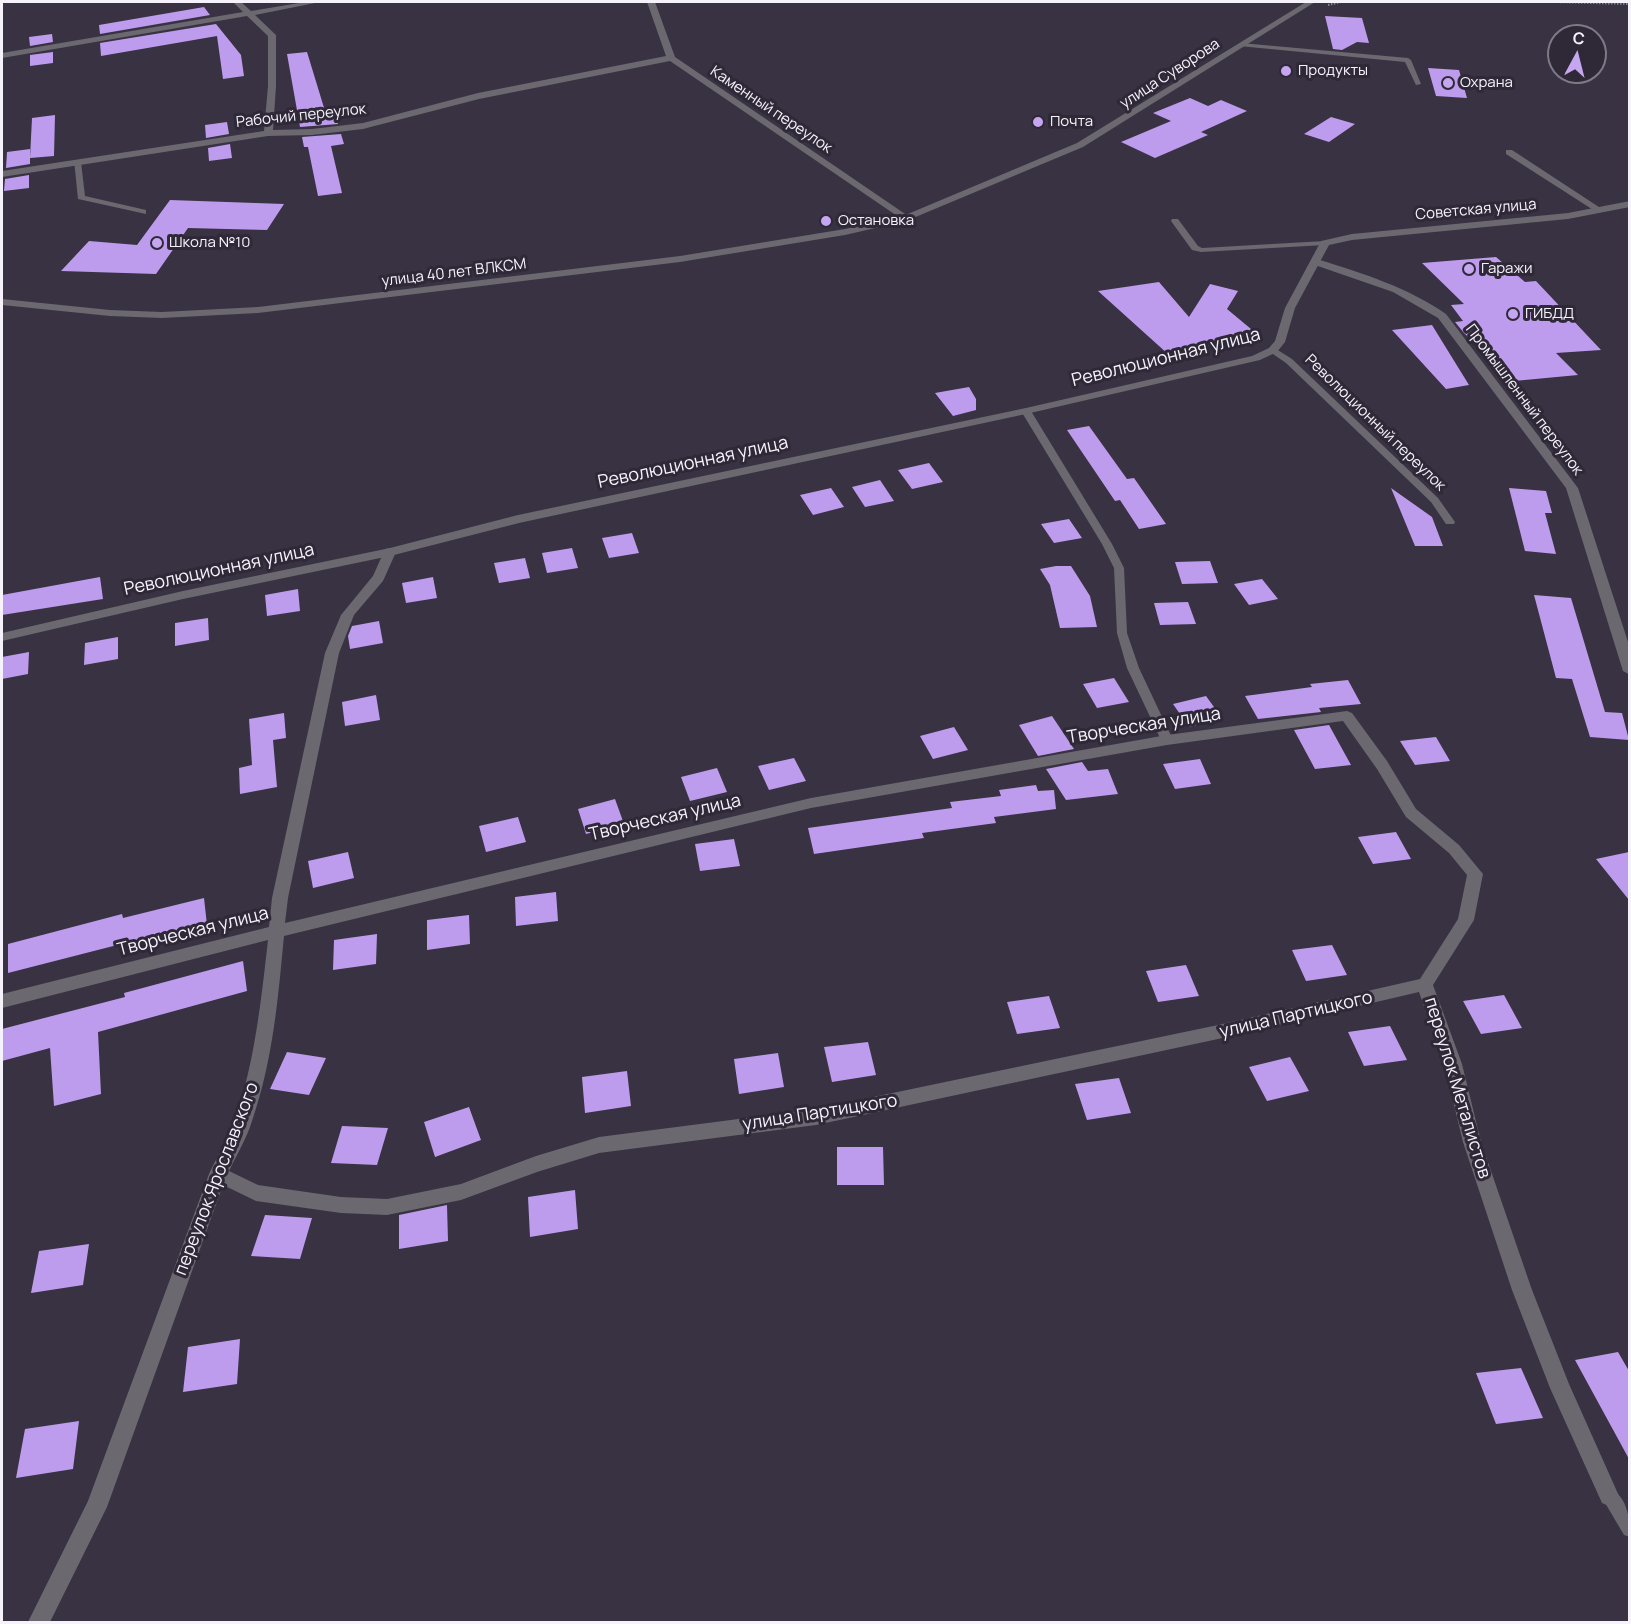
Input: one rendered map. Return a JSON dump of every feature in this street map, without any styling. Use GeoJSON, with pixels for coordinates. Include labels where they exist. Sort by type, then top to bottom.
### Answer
{"type":"FeatureCollection","features":[{"type":"Feature","properties":{"kind":"street"},"geometry":{"type":"LineString","coordinates":[[237,2],[272,35],[272,86],[268,133]]}},
{"type":"Feature","properties":{"kind":"street"},"geometry":{"type":"LineString","coordinates":[[2,56],[316,2]]}},
{"type":"Feature","properties":{"kind":"street"},"geometry":{"type":"LineString","coordinates":[[651,2],[671,58]]}},
{"type":"Feature","properties":{"kind":"street","name":"улица Суворова"},"geometry":{"type":"LineString","coordinates":[[906,218],[1080,145],[1311,2]]}},
{"type":"Feature","properties":{"kind":"street","name":"Рабочий переулок"},"geometry":{"type":"LineString","coordinates":[[2,174],[268,133],[312,132],[363,126],[478,96],[671,58]]}},
{"type":"Feature","properties":{"kind":"street","name":"Каменный переулок"},"geometry":{"type":"LineString","coordinates":[[671,58],[906,218]]}},
{"type":"Feature","properties":{"kind":"street","name":"Советская улица"},"geometry":{"type":"LineString","coordinates":[[1325,243],[1352,237],[1534,220],[1602,211],[1629,204]]}},
{"type":"Feature","properties":{"kind":"street","name":"улица 40 лет ВЛКСМ"},"geometry":{"type":"LineString","coordinates":[[2,302],[110,313],[162,315],[269,309],[680,259],[845,232],[906,218]]}},
{"type":"Feature","properties":{"kind":"street","name":"Революционная улица"},"geometry":{"type":"LineString","coordinates":[[2,637],[183,595],[390,552],[518,519],[1026,411],[1256,358],[1273,350],[1280,342],[1290,308],[1325,243]]}},
{"type":"Feature","properties":{"kind":"street","name":"Промышленный переулок"},"geometry":{"type":"LineString","coordinates":[[1316,262],[1393,287],[1423,301],[1442,316],[1572,488],[1629,671]]}},
{"type":"Feature","properties":{"kind":"street","name":"переулок Ярославского"},"geometry":{"type":"LineString","coordinates":[[39,1623],[96,1507],[218,1174],[243,1123],[259,1069],[267,1026],[280,898],[332,653],[344,623],[353,608],[381,578],[390,552]]}},
{"type":"Feature","properties":{"kind":"street","name":"Творческая улица"},"geometry":{"type":"LineString","coordinates":[[2,1001],[278,930],[811,803],[1167,740],[1347,716]]}},
{"type":"Feature","properties":{"kind":"street","name":"переулок Металистов"},"geometry":{"type":"LineString","coordinates":[[1347,716],[1382,765],[1411,813],[1454,849],[1475,874],[1466,920],[1425,984],[1454,1064],[1472,1142],[1522,1290],[1560,1388],[1609,1496]]}},
{"type":"Feature","properties":{"kind":"street","name":"улица Партицкого"},"geometry":{"type":"LineString","coordinates":[[218,1174],[256,1193],[341,1205],[387,1207],[461,1192],[536,1164],[599,1145],[816,1117],[1218,1032],[1425,984]]}},
{"type":"Feature","properties":{"kind":"lane"},"geometry":{"type":"LineString","coordinates":[[1241,45],[1408,60],[1418,84]]}},
{"type":"Feature","properties":{"kind":"lane"},"geometry":{"type":"LineString","coordinates":[[1509,152],[1602,211]]}},
{"type":"Feature","properties":{"kind":"lane"},"geometry":{"type":"LineString","coordinates":[[77,162],[81,197],[143,212]]}},
{"type":"Feature","properties":{"kind":"lane"},"geometry":{"type":"LineString","coordinates":[[1174,220],[1195,248],[1201,250],[1325,243]]}},
{"type":"Feature","properties":{"kind":"lane","name":"Революционный переулок"},"geometry":{"type":"LineString","coordinates":[[1273,350],[1288,361],[1435,500],[1450,522]]}},
{"type":"Feature","properties":{"kind":"lane"},"geometry":{"type":"LineString","coordinates":[[1026,411],[1107,544],[1119,568],[1122,633],[1133,668],[1167,740]]}},
{"type":"Feature","properties":{"kind":"lane"},"geometry":{"type":"LineString","coordinates":[[1609,1496],[1629,1529]]}},
{"type":"Feature","properties":{"kind":"path"},"geometry":{"type":"LineString","coordinates":[[1554,2],[1629,4]]}},
{"type":"Feature","properties":{"kind":"building"},"geometry":{"type":"Polygon","coordinates":[[[204,7],[210,15],[100,34],[99,25],[204,7]]]}},
{"type":"Feature","properties":{"kind":"building"},"geometry":{"type":"Polygon","coordinates":[[[1325,16],[1362,18],[1369,43],[1357,42],[1342,50],[1333,49],[1325,16]]]}},
{"type":"Feature","properties":{"kind":"building"},"geometry":{"type":"Polygon","coordinates":[[[216,24],[241,55],[244,76],[223,79],[217,36],[101,56],[100,43],[216,24]]]}},
{"type":"Feature","properties":{"kind":"building"},"geometry":{"type":"Polygon","coordinates":[[[52,34],[53,42],[30,46],[29,37],[52,34]]]}},
{"type":"Feature","properties":{"kind":"building"},"geometry":{"type":"Polygon","coordinates":[[[53,52],[53,63],[30,66],[30,55],[53,52]]]}},
{"type":"Feature","properties":{"kind":"building"},"geometry":{"type":"Polygon","coordinates":[[[307,52],[325,111],[334,110],[338,124],[300,127],[287,54],[307,52]]]}},
{"type":"Feature","properties":{"kind":"building"},"geometry":{"type":"Polygon","coordinates":[[[1428,68],[1459,70],[1467,98],[1436,96],[1428,68]]]}},
{"type":"Feature","properties":{"kind":"building"},"geometry":{"type":"Polygon","coordinates":[[[1190,98],[1208,106],[1221,100],[1247,111],[1201,132],[1208,135],[1155,158],[1121,142],[1171,121],[1153,113],[1190,98]]]}},
{"type":"Feature","properties":{"kind":"building"},"geometry":{"type":"Polygon","coordinates":[[[55,115],[54,156],[30,158],[32,118],[55,115]]]}},
{"type":"Feature","properties":{"kind":"building"},"geometry":{"type":"Polygon","coordinates":[[[1331,117],[1355,124],[1329,142],[1304,134],[1331,117]]]}},
{"type":"Feature","properties":{"kind":"building"},"geometry":{"type":"Polygon","coordinates":[[[227,122],[229,134],[206,138],[205,125],[227,122]]]}},
{"type":"Feature","properties":{"kind":"building"},"geometry":{"type":"Polygon","coordinates":[[[341,134],[344,144],[331,146],[342,193],[318,196],[308,147],[304,147],[302,137],[341,134]]]}},
{"type":"Feature","properties":{"kind":"building"},"geometry":{"type":"Polygon","coordinates":[[[230,144],[232,158],[209,161],[208,148],[230,144]]]}},
{"type":"Feature","properties":{"kind":"building"},"geometry":{"type":"Polygon","coordinates":[[[30,149],[30,164],[6,168],[7,152],[30,149]]]}},
{"type":"Feature","properties":{"kind":"building"},"geometry":{"type":"Polygon","coordinates":[[[29,175],[29,188],[4,191],[5,179],[29,175]]]}},
{"type":"Feature","properties":{"kind":"building","name":"Школа №10"},"geometry":{"type":"Polygon","coordinates":[[[170,200],[284,204],[267,230],[188,228],[156,274],[61,271],[89,241],[137,245],[170,200]]]}},
{"type":"Feature","properties":{"kind":"building"},"geometry":{"type":"Polygon","coordinates":[[[1496,257],[1525,282],[1536,281],[1601,350],[1556,353],[1578,375],[1514,381],[1455,322],[1463,321],[1451,305],[1464,304],[1422,263],[1496,257]]]}},
{"type":"Feature","properties":{"kind":"building"},"geometry":{"type":"Polygon","coordinates":[[[1159,282],[1189,317],[1210,284],[1238,291],[1227,309],[1257,334],[1169,355],[1098,291],[1159,282]]]}},
{"type":"Feature","properties":{"kind":"building"},"geometry":{"type":"Polygon","coordinates":[[[1432,325],[1469,385],[1446,389],[1392,330],[1432,325]]]}},
{"type":"Feature","properties":{"kind":"building"},"geometry":{"type":"Polygon","coordinates":[[[969,387],[976,399],[976,410],[953,416],[935,393],[969,387]]]}},
{"type":"Feature","properties":{"kind":"building"},"geometry":{"type":"Polygon","coordinates":[[[1089,426],[1127,479],[1134,478],[1166,524],[1139,529],[1120,500],[1115,501],[1067,430],[1089,426]]]}},
{"type":"Feature","properties":{"kind":"building"},"geometry":{"type":"Polygon","coordinates":[[[929,463],[943,482],[912,489],[898,470],[929,463]]]}},
{"type":"Feature","properties":{"kind":"building"},"geometry":{"type":"Polygon","coordinates":[[[880,480],[894,501],[865,507],[852,487],[880,480]]]}},
{"type":"Feature","properties":{"kind":"building"},"geometry":{"type":"Polygon","coordinates":[[[831,488],[844,507],[813,515],[800,495],[831,488]]]}},
{"type":"Feature","properties":{"kind":"building"},"geometry":{"type":"Polygon","coordinates":[[[1391,488],[1432,517],[1443,546],[1415,546],[1391,488]]]}},
{"type":"Feature","properties":{"kind":"building"},"geometry":{"type":"Polygon","coordinates":[[[1509,488],[1546,491],[1552,513],[1545,513],[1556,554],[1525,551],[1509,488]]]}},
{"type":"Feature","properties":{"kind":"building"},"geometry":{"type":"Polygon","coordinates":[[[1069,519],[1082,538],[1054,543],[1041,524],[1069,519]]]}},
{"type":"Feature","properties":{"kind":"building"},"geometry":{"type":"Polygon","coordinates":[[[632,533],[639,553],[609,558],[602,538],[632,533]]]}},
{"type":"Feature","properties":{"kind":"building"},"geometry":{"type":"Polygon","coordinates":[[[572,548],[578,568],[547,573],[542,553],[572,548]]]}},
{"type":"Feature","properties":{"kind":"building"},"geometry":{"type":"Polygon","coordinates":[[[525,558],[530,578],[499,583],[494,563],[525,558]]]}},
{"type":"Feature","properties":{"kind":"building"},"geometry":{"type":"Polygon","coordinates":[[[1210,561],[1218,583],[1182,584],[1175,562],[1210,561]]]}},
{"type":"Feature","properties":{"kind":"building"},"geometry":{"type":"Polygon","coordinates":[[[1071,566],[1090,596],[1097,627],[1060,628],[1050,585],[1040,569],[1071,566]]]}},
{"type":"Feature","properties":{"kind":"building"},"geometry":{"type":"Polygon","coordinates":[[[100,577],[103,599],[2,615],[2,595],[100,577]]]}},
{"type":"Feature","properties":{"kind":"building"},"geometry":{"type":"Polygon","coordinates":[[[433,577],[437,598],[406,603],[402,583],[433,577]]]}},
{"type":"Feature","properties":{"kind":"building"},"geometry":{"type":"Polygon","coordinates":[[[1262,579],[1278,599],[1249,605],[1234,584],[1262,579]]]}},
{"type":"Feature","properties":{"kind":"building"},"geometry":{"type":"Polygon","coordinates":[[[298,589],[300,611],[267,616],[265,595],[298,589]]]}},
{"type":"Feature","properties":{"kind":"building"},"geometry":{"type":"Polygon","coordinates":[[[1534,595],[1571,598],[1605,712],[1622,713],[1629,740],[1590,737],[1572,679],[1556,678],[1534,595]]]}},
{"type":"Feature","properties":{"kind":"building"},"geometry":{"type":"Polygon","coordinates":[[[1188,602],[1196,624],[1160,625],[1154,603],[1188,602]]]}},
{"type":"Feature","properties":{"kind":"building"},"geometry":{"type":"Polygon","coordinates":[[[208,618],[209,640],[175,646],[175,623],[208,618]]]}},
{"type":"Feature","properties":{"kind":"building"},"geometry":{"type":"Polygon","coordinates":[[[379,621],[383,643],[350,649],[348,636],[352,626],[379,621]]]}},
{"type":"Feature","properties":{"kind":"building"},"geometry":{"type":"Polygon","coordinates":[[[118,637],[118,659],[84,665],[85,643],[118,637]]]}},
{"type":"Feature","properties":{"kind":"building"},"geometry":{"type":"Polygon","coordinates":[[[29,652],[28,674],[2,679],[2,657],[29,652]]]}},
{"type":"Feature","properties":{"kind":"building"},"geometry":{"type":"Polygon","coordinates":[[[1114,678],[1129,702],[1097,708],[1083,684],[1114,678]]]}},
{"type":"Feature","properties":{"kind":"building"},"geometry":{"type":"Polygon","coordinates":[[[1348,680],[1361,704],[1319,708],[1321,712],[1258,719],[1245,696],[1312,687],[1310,684],[1348,680]]]}},
{"type":"Feature","properties":{"kind":"building"},"geometry":{"type":"Polygon","coordinates":[[[376,695],[380,720],[345,726],[342,702],[376,695]]]}},
{"type":"Feature","properties":{"kind":"building"},"geometry":{"type":"Polygon","coordinates":[[[1206,696],[1222,718],[1189,727],[1173,704],[1206,696]]]}},
{"type":"Feature","properties":{"kind":"building"},"geometry":{"type":"Polygon","coordinates":[[[284,713],[286,738],[273,740],[277,787],[240,794],[239,768],[252,765],[249,719],[284,713]]]}},
{"type":"Feature","properties":{"kind":"building"},"geometry":{"type":"Polygon","coordinates":[[[1052,716],[1074,749],[1038,756],[1019,725],[1052,716]]]}},
{"type":"Feature","properties":{"kind":"building"},"geometry":{"type":"Polygon","coordinates":[[[1329,725],[1351,765],[1315,769],[1294,730],[1329,725]]]}},
{"type":"Feature","properties":{"kind":"building"},"geometry":{"type":"Polygon","coordinates":[[[954,727],[968,750],[933,759],[920,736],[954,727]]]}},
{"type":"Feature","properties":{"kind":"building"},"geometry":{"type":"Polygon","coordinates":[[[1436,737],[1450,761],[1415,765],[1400,741],[1436,737]]]}},
{"type":"Feature","properties":{"kind":"building"},"geometry":{"type":"Polygon","coordinates":[[[794,758],[806,781],[769,790],[758,766],[794,758]]]}},
{"type":"Feature","properties":{"kind":"building"},"geometry":{"type":"Polygon","coordinates":[[[1200,759],[1211,784],[1175,789],[1163,764],[1200,759]]]}},
{"type":"Feature","properties":{"kind":"building"},"geometry":{"type":"Polygon","coordinates":[[[1082,762],[1088,771],[1108,769],[1118,794],[1066,800],[1046,769],[1082,762]]]}},
{"type":"Feature","properties":{"kind":"building"},"geometry":{"type":"Polygon","coordinates":[[[717,768],[727,792],[690,801],[681,777],[717,768]]]}},
{"type":"Feature","properties":{"kind":"building"},"geometry":{"type":"Polygon","coordinates":[[[1036,785],[1038,791],[1054,790],[1056,809],[994,817],[996,823],[922,833],[924,838],[814,854],[808,828],[952,808],[950,802],[1001,796],[999,790],[1036,785]]]}},
{"type":"Feature","properties":{"kind":"building"},"geometry":{"type":"Polygon","coordinates":[[[615,799],[624,824],[586,834],[578,809],[615,799]]]}},
{"type":"Feature","properties":{"kind":"building"},"geometry":{"type":"Polygon","coordinates":[[[518,817],[526,842],[486,852],[479,826],[518,817]]]}},
{"type":"Feature","properties":{"kind":"building"},"geometry":{"type":"Polygon","coordinates":[[[1396,832],[1411,859],[1373,864],[1358,837],[1396,832]]]}},
{"type":"Feature","properties":{"kind":"building"},"geometry":{"type":"Polygon","coordinates":[[[734,839],[740,866],[700,871],[695,844],[734,839]]]}},
{"type":"Feature","properties":{"kind":"building"},"geometry":{"type":"Polygon","coordinates":[[[348,852],[354,878],[313,888],[308,861],[348,852]]]}},
{"type":"Feature","properties":{"kind":"building"},"geometry":{"type":"Polygon","coordinates":[[[1629,852],[1629,900],[1596,859],[1629,852]]]}},
{"type":"Feature","properties":{"kind":"building"},"geometry":{"type":"Polygon","coordinates":[[[556,892],[558,921],[516,926],[515,897],[556,892]]]}},
{"type":"Feature","properties":{"kind":"building"},"geometry":{"type":"Polygon","coordinates":[[[204,898],[207,925],[164,936],[164,933],[8,973],[8,944],[122,914],[123,918],[204,898]]]}},
{"type":"Feature","properties":{"kind":"building"},"geometry":{"type":"Polygon","coordinates":[[[469,915],[470,944],[427,950],[427,920],[469,915]]]}},
{"type":"Feature","properties":{"kind":"building"},"geometry":{"type":"Polygon","coordinates":[[[377,934],[376,964],[333,970],[334,940],[377,934]]]}},
{"type":"Feature","properties":{"kind":"building"},"geometry":{"type":"Polygon","coordinates":[[[1332,945],[1347,975],[1306,981],[1292,950],[1332,945]]]}},
{"type":"Feature","properties":{"kind":"building"},"geometry":{"type":"Polygon","coordinates":[[[243,961],[247,991],[98,1032],[101,1094],[54,1106],[50,1048],[2,1061],[2,1029],[125,997],[124,993],[243,961]]]}},
{"type":"Feature","properties":{"kind":"building"},"geometry":{"type":"Polygon","coordinates":[[[1186,965],[1199,996],[1158,1002],[1146,971],[1186,965]]]}},
{"type":"Feature","properties":{"kind":"building"},"geometry":{"type":"Polygon","coordinates":[[[1504,995],[1522,1028],[1481,1034],[1463,1001],[1504,995]]]}},
{"type":"Feature","properties":{"kind":"building"},"geometry":{"type":"Polygon","coordinates":[[[1049,996],[1060,1028],[1017,1034],[1007,1002],[1049,996]]]}},
{"type":"Feature","properties":{"kind":"building"},"geometry":{"type":"Polygon","coordinates":[[[1390,1026],[1407,1060],[1364,1066],[1348,1032],[1390,1026]]]}},
{"type":"Feature","properties":{"kind":"building"},"geometry":{"type":"Polygon","coordinates":[[[868,1042],[876,1075],[832,1082],[824,1047],[868,1042]]]}},
{"type":"Feature","properties":{"kind":"building"},"geometry":{"type":"Polygon","coordinates":[[[287,1052],[326,1058],[309,1095],[270,1089],[287,1052]]]}},
{"type":"Feature","properties":{"kind":"building"},"geometry":{"type":"Polygon","coordinates":[[[778,1053],[784,1087],[739,1094],[734,1059],[778,1053]]]}},
{"type":"Feature","properties":{"kind":"building"},"geometry":{"type":"Polygon","coordinates":[[[1290,1057],[1309,1091],[1267,1101],[1249,1067],[1290,1057]]]}},
{"type":"Feature","properties":{"kind":"building"},"geometry":{"type":"Polygon","coordinates":[[[627,1071],[631,1106],[585,1113],[582,1077],[627,1071]]]}},
{"type":"Feature","properties":{"kind":"building"},"geometry":{"type":"Polygon","coordinates":[[[1119,1078],[1131,1113],[1087,1120],[1075,1084],[1119,1078]]]}},
{"type":"Feature","properties":{"kind":"building"},"geometry":{"type":"Polygon","coordinates":[[[469,1107],[481,1140],[435,1157],[424,1122],[469,1107]]]}},
{"type":"Feature","properties":{"kind":"building"},"geometry":{"type":"Polygon","coordinates":[[[342,1126],[388,1128],[377,1165],[331,1163],[342,1126]]]}},
{"type":"Feature","properties":{"kind":"building"},"geometry":{"type":"Polygon","coordinates":[[[837,1147],[883,1147],[884,1185],[837,1185],[837,1147]]]}},
{"type":"Feature","properties":{"kind":"building"},"geometry":{"type":"Polygon","coordinates":[[[575,1190],[578,1229],[530,1237],[528,1197],[575,1190]]]}},
{"type":"Feature","properties":{"kind":"building"},"geometry":{"type":"Polygon","coordinates":[[[447,1205],[448,1241],[399,1249],[399,1215],[447,1205]]]}},
{"type":"Feature","properties":{"kind":"building"},"geometry":{"type":"Polygon","coordinates":[[[265,1215],[312,1218],[300,1259],[251,1256],[265,1215]]]}},
{"type":"Feature","properties":{"kind":"building"},"geometry":{"type":"Polygon","coordinates":[[[89,1244],[83,1285],[31,1293],[39,1251],[89,1244]]]}},
{"type":"Feature","properties":{"kind":"building"},"geometry":{"type":"Polygon","coordinates":[[[240,1339],[237,1384],[183,1392],[188,1347],[240,1339]]]}},
{"type":"Feature","properties":{"kind":"building"},"geometry":{"type":"Polygon","coordinates":[[[1618,1352],[1629,1371],[1629,1459],[1575,1360],[1618,1352]]]}},
{"type":"Feature","properties":{"kind":"building"},"geometry":{"type":"Polygon","coordinates":[[[1521,1368],[1543,1418],[1496,1424],[1476,1373],[1521,1368]]]}},
{"type":"Feature","properties":{"kind":"building"},"geometry":{"type":"Polygon","coordinates":[[[79,1421],[73,1469],[16,1478],[25,1429],[79,1421]]]}},
{"type":"Feature","properties":{"kind":"place","name":"Продукты"},"geometry":{"type":"Point","coordinates":[1286,71]}},
{"type":"Feature","properties":{"kind":"place","name":"Охрана"},"geometry":{"type":"Point","coordinates":[1448,83]}},
{"type":"Feature","properties":{"kind":"place","name":"Почта"},"geometry":{"type":"Point","coordinates":[1038,122]}},
{"type":"Feature","properties":{"kind":"place","name":"Остановка"},"geometry":{"type":"Point","coordinates":[826,221]}},
{"type":"Feature","properties":{"kind":"place","name":"Школа №10"},"geometry":{"type":"Point","coordinates":[157,243]}},
{"type":"Feature","properties":{"kind":"place","name":"Гаражи"},"geometry":{"type":"Point","coordinates":[1469,269]}},
{"type":"Feature","properties":{"kind":"place","name":"ГИБДД"},"geometry":{"type":"Point","coordinates":[1513,314]}}]}
